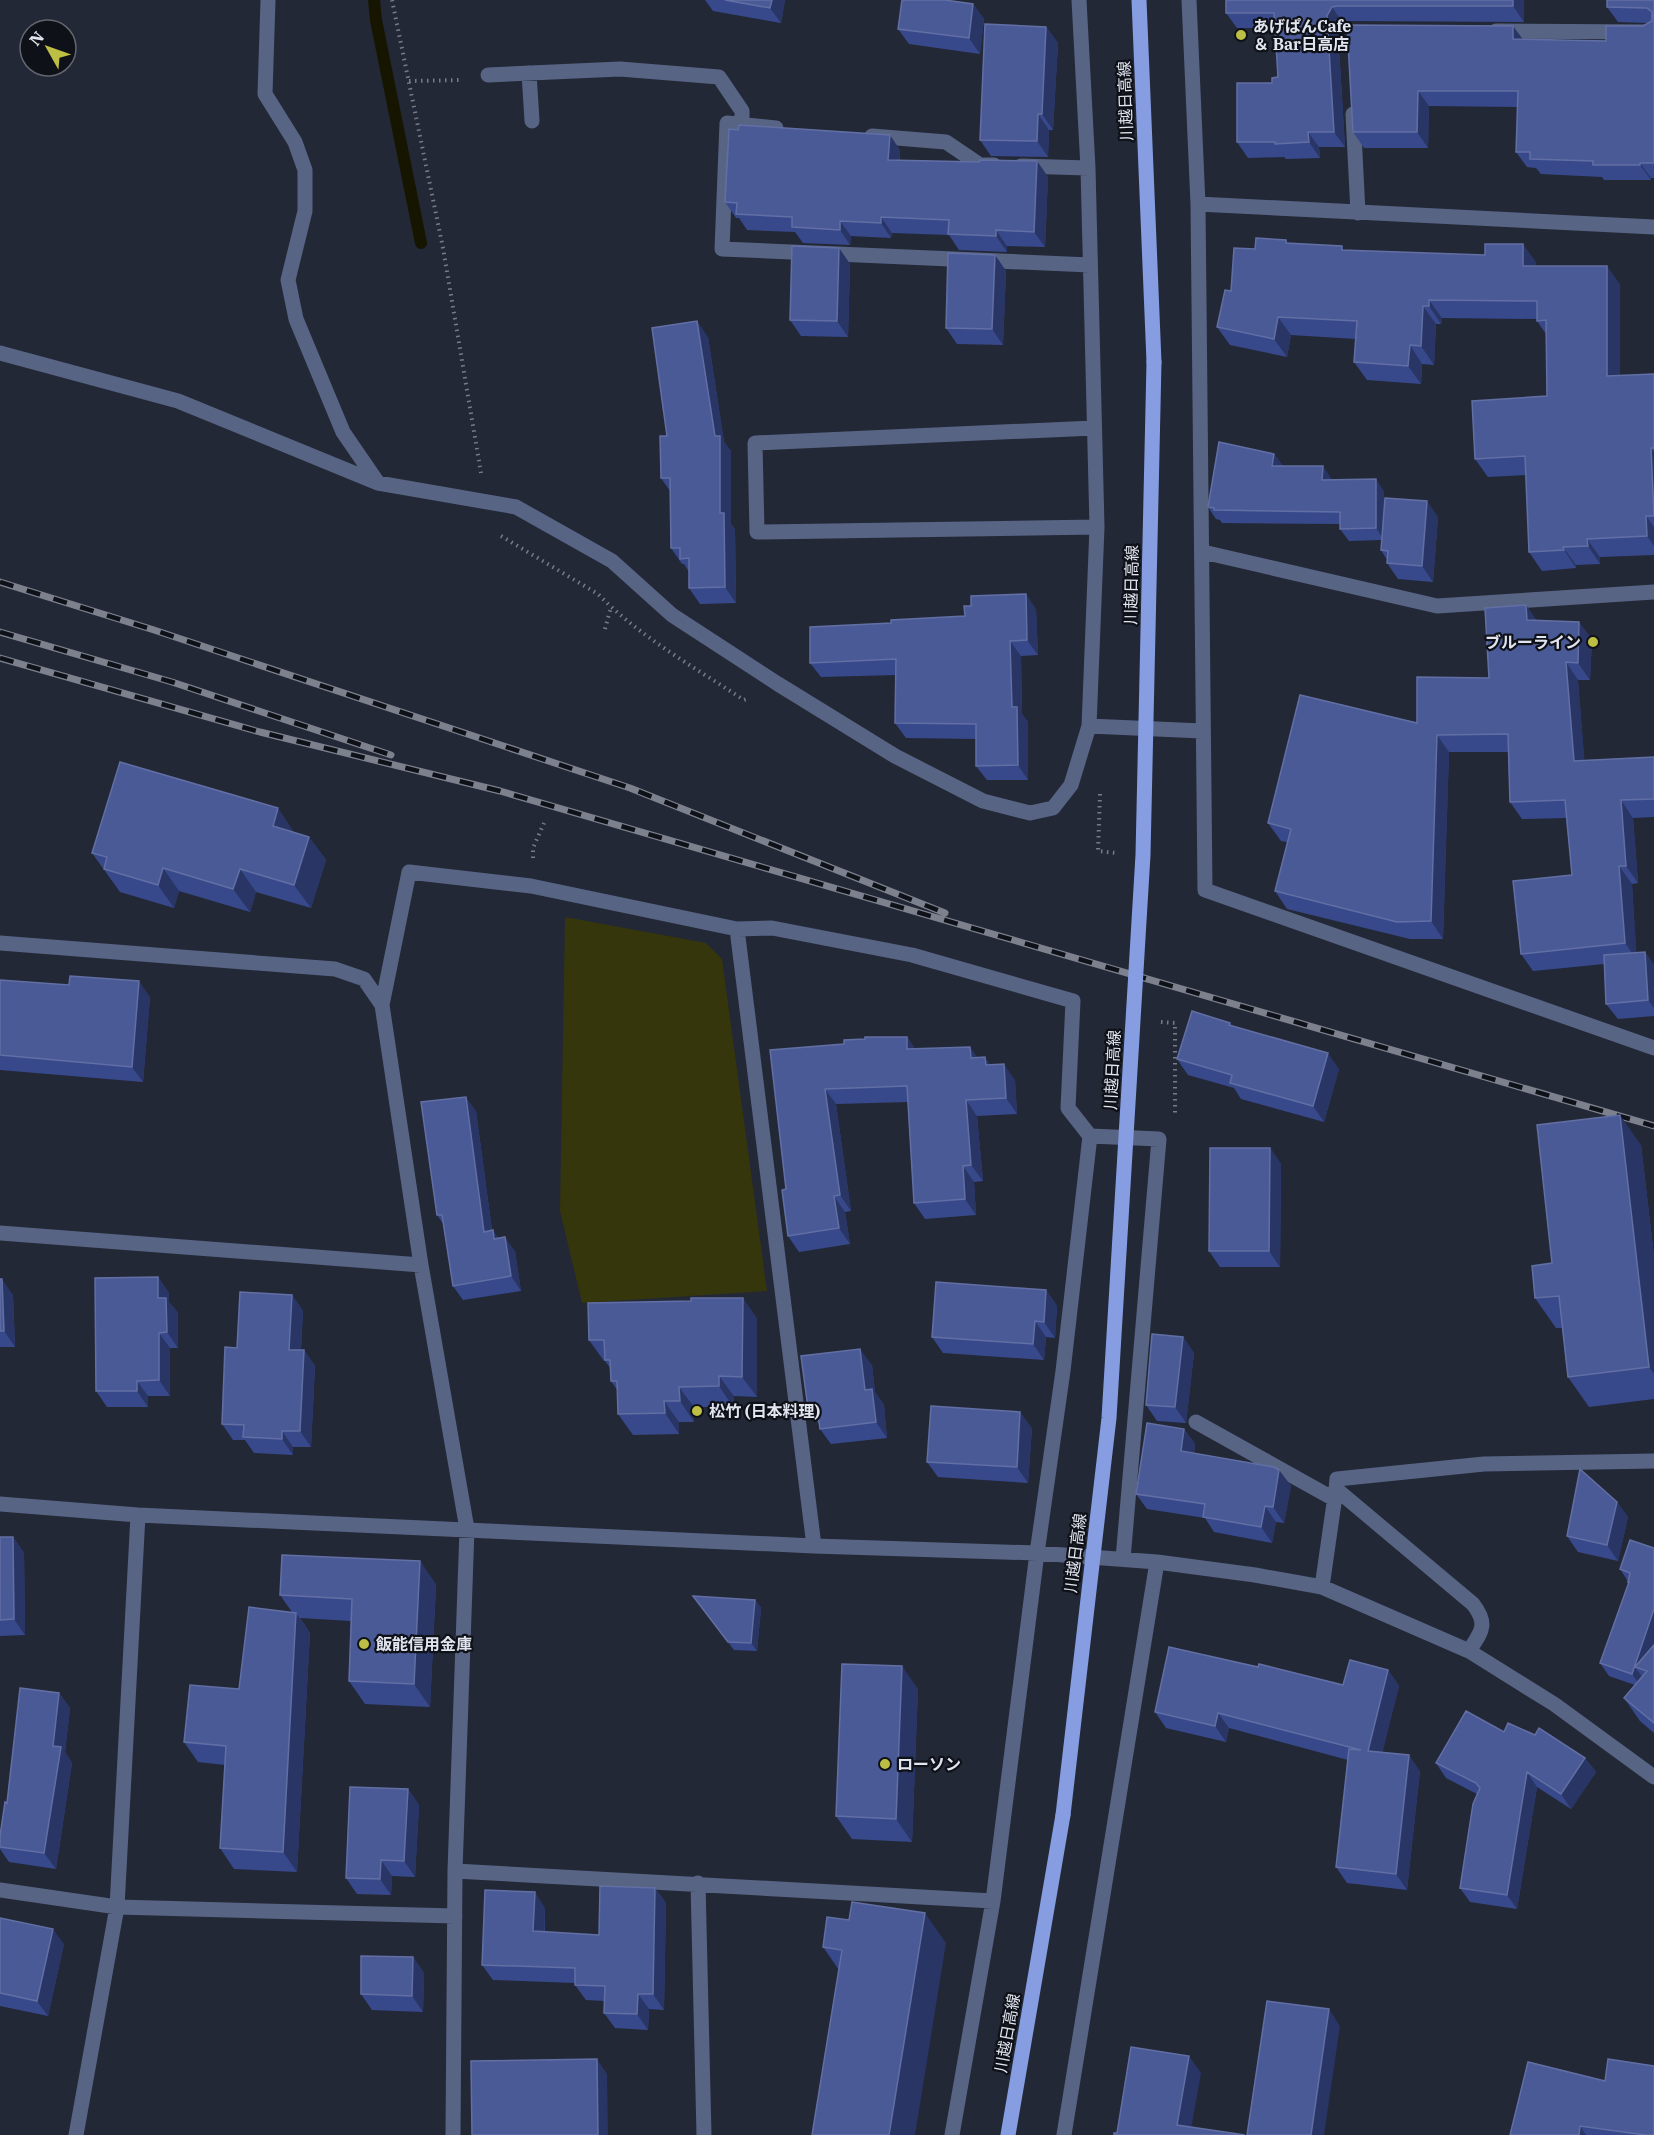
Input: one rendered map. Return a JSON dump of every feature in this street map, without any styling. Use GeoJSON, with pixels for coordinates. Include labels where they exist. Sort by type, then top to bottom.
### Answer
{"type":"FeatureCollection","features":[{"type":"Feature","properties":{"kind":"main road","name":"川越日高線"},"geometry":{"type":"LineString","coordinates":[[1008,2135],[1063,1815],[1109,1418],[1143,855],[1154,362],[1139,0]]}},
{"type":"Feature","properties":{"kind":"street"},"geometry":{"type":"LineString","coordinates":[[268,0],[265,94],[295,142],[305,170],[304,211],[288,280],[296,320],[343,432],[378,483]]}},
{"type":"Feature","properties":{"kind":"street"},"geometry":{"type":"LineString","coordinates":[[0,353],[177,401],[378,483],[516,507],[612,561],[672,615],[895,756],[983,801],[1030,813],[1053,808],[1071,785],[1089,726],[1097,527],[1088,168],[1079,0]]}},
{"type":"Feature","properties":{"kind":"street"},"geometry":{"type":"LineString","coordinates":[[1189,0],[1198,204],[1205,890],[1654,1048]]}},
{"type":"Feature","properties":{"kind":"street"},"geometry":{"type":"LineString","coordinates":[[1478,31],[1654,32]]}},
{"type":"Feature","properties":{"kind":"street"},"geometry":{"type":"LineString","coordinates":[[488,75],[620,69],[719,77],[742,111],[742,124]]}},
{"type":"Feature","properties":{"kind":"street"},"geometry":{"type":"LineString","coordinates":[[529,74],[532,121]]}},
{"type":"Feature","properties":{"kind":"street"},"geometry":{"type":"LineString","coordinates":[[1352,99],[1358,213]]}},
{"type":"Feature","properties":{"kind":"street"},"geometry":{"type":"LineString","coordinates":[[788,129],[727,123],[722,249],[1090,265]]}},
{"type":"Feature","properties":{"kind":"street"},"geometry":{"type":"LineString","coordinates":[[856,135],[946,142],[980,165],[1088,168]]}},
{"type":"Feature","properties":{"kind":"street"},"geometry":{"type":"LineString","coordinates":[[1198,204],[1654,227]]}},
{"type":"Feature","properties":{"kind":"street"},"geometry":{"type":"LineString","coordinates":[[1094,428],[755,442],[757,532],[1097,527]]}},
{"type":"Feature","properties":{"kind":"street"},"geometry":{"type":"LineString","coordinates":[[1203,552],[1437,606],[1654,591]]}},
{"type":"Feature","properties":{"kind":"street"},"geometry":{"type":"LineString","coordinates":[[1089,726],[1202,731]]}},
{"type":"Feature","properties":{"kind":"street"},"geometry":{"type":"LineString","coordinates":[[453,2135],[455,1871],[467,1529],[421,1264],[382,1005],[409,872],[531,886],[737,929],[772,928],[912,955],[1072,1001],[1068,1108],[1090,1136],[993,1901],[952,2135]]}},
{"type":"Feature","properties":{"kind":"street"},"geometry":{"type":"LineString","coordinates":[[737,929],[814,1546]]}},
{"type":"Feature","properties":{"kind":"street"},"geometry":{"type":"LineString","coordinates":[[0,943],[335,969],[364,979],[382,1005]]}},
{"type":"Feature","properties":{"kind":"street"},"geometry":{"type":"LineString","coordinates":[[1090,1136],[1159,1139],[1123,1559]]}},
{"type":"Feature","properties":{"kind":"street"},"geometry":{"type":"LineString","coordinates":[[0,1233],[421,1264]]}},
{"type":"Feature","properties":{"kind":"street"},"geometry":{"type":"LineString","coordinates":[[1196,1422],[1335,1494],[1473,1604],[1482,1616],[1482,1630],[1469,1652]]}},
{"type":"Feature","properties":{"kind":"street"},"geometry":{"type":"LineString","coordinates":[[1322,1587],[1337,1479],[1484,1464],[1654,1461]]}},
{"type":"Feature","properties":{"kind":"street"},"geometry":{"type":"LineString","coordinates":[[0,1503],[138,1515],[814,1546],[1037,1553],[1157,1562],[1322,1587],[1469,1652],[1554,1704],[1654,1777]]}},
{"type":"Feature","properties":{"kind":"street"},"geometry":{"type":"LineString","coordinates":[[76,2135],[117,1907],[138,1515]]}},
{"type":"Feature","properties":{"kind":"street"},"geometry":{"type":"LineString","coordinates":[[1064,2135],[1157,1562]]}},
{"type":"Feature","properties":{"kind":"street"},"geometry":{"type":"LineString","coordinates":[[455,1871],[993,1901]]}},
{"type":"Feature","properties":{"kind":"street"},"geometry":{"type":"LineString","coordinates":[[698,1883],[704,2135]]}},
{"type":"Feature","properties":{"kind":"street"},"geometry":{"type":"LineString","coordinates":[[0,1890],[117,1907],[455,1916]]}},
{"type":"Feature","properties":{"kind":"path"},"geometry":{"type":"LineString","coordinates":[[392,0],[443,248],[488,528],[598,594],[643,634],[744,700],[778,684]]}},
{"type":"Feature","properties":{"kind":"path"},"geometry":{"type":"LineString","coordinates":[[409,81],[488,80],[488,75]]}},
{"type":"Feature","properties":{"kind":"path"},"geometry":{"type":"LineString","coordinates":[[605,629],[611,607]]}},
{"type":"Feature","properties":{"kind":"path"},"geometry":{"type":"LineString","coordinates":[[531,886],[533,848],[544,823]]}},
{"type":"Feature","properties":{"kind":"path"},"geometry":{"type":"LineString","coordinates":[[1175,1023],[1175,1123]]}},
{"type":"Feature","properties":{"kind":"shaded area"},"geometry":{"type":"Polygon","coordinates":[[[565,917],[706,943],[722,959],[767,1291],[582,1303],[560,1211],[565,917]]]}},
{"type":"Feature","properties":{"kind":"building"},"geometry":{"type":"Polygon","coordinates":[[[725,0],[772,0],[770,8],[725,0]]]}},
{"type":"Feature","properties":{"kind":"building"},"geometry":{"type":"Polygon","coordinates":[[[902,0],[945,0],[973,4],[969,38],[898,29],[902,0]]]}},
{"type":"Feature","properties":{"kind":"building"},"geometry":{"type":"Polygon","coordinates":[[[1226,0],[1513,0],[1513,6],[1332,7],[1327,16],[1334,132],[1308,132],[1309,142],[1275,144],[1275,142],[1237,142],[1237,83],[1272,83],[1272,78],[1278,77],[1274,13],[1226,13],[1226,0]]]}},
{"type":"Feature","properties":{"kind":"building"},"geometry":{"type":"Polygon","coordinates":[[[1607,0],[1654,0],[1654,163],[1593,165],[1593,161],[1530,159],[1530,152],[1516,152],[1518,91],[1418,91],[1417,132],[1353,132],[1347,25],[1513,26],[1513,39],[1606,41],[1606,26],[1643,26],[1652,21],[1652,12],[1647,8],[1607,7],[1607,0]]]}},
{"type":"Feature","properties":{"kind":"building"},"geometry":{"type":"Polygon","coordinates":[[[985,24],[1046,27],[1042,114],[1038,114],[1037,141],[980,140],[985,24]]]}},
{"type":"Feature","properties":{"kind":"building"},"geometry":{"type":"Polygon","coordinates":[[[739,125],[890,135],[888,160],[1037,161],[1034,232],[996,230],[996,236],[948,234],[949,220],[881,217],[881,223],[840,221],[840,230],[792,227],[792,217],[736,214],[737,203],[725,202],[729,129],[738,130],[739,125]]]}},
{"type":"Feature","properties":{"kind":"building"},"geometry":{"type":"Polygon","coordinates":[[[1256,238],[1286,240],[1286,243],[1342,246],[1342,250],[1485,255],[1485,244],[1523,244],[1523,266],[1607,266],[1607,376],[1654,374],[1654,448],[1651,448],[1654,516],[1646,516],[1647,536],[1587,539],[1588,546],[1529,552],[1525,456],[1475,459],[1472,401],[1547,396],[1546,320],[1537,321],[1537,301],[1429,300],[1429,306],[1423,306],[1421,346],[1410,345],[1408,366],[1354,362],[1357,321],[1278,317],[1274,339],[1217,327],[1225,290],[1231,291],[1234,248],[1255,249],[1256,238]]]}},
{"type":"Feature","properties":{"kind":"building"},"geometry":{"type":"Polygon","coordinates":[[[792,246],[839,248],[837,321],[790,320],[792,246]]]}},
{"type":"Feature","properties":{"kind":"building"},"geometry":{"type":"Polygon","coordinates":[[[948,253],[995,255],[992,329],[946,328],[948,253]]]}},
{"type":"Feature","properties":{"kind":"building"},"geometry":{"type":"Polygon","coordinates":[[[697,321],[715,436],[720,436],[720,513],[724,513],[725,587],[689,588],[689,558],[680,559],[680,548],[671,548],[670,478],[661,478],[660,436],[667,436],[652,328],[697,321]]]}},
{"type":"Feature","properties":{"kind":"building"},"geometry":{"type":"Polygon","coordinates":[[[1219,442],[1274,454],[1272,466],[1323,466],[1322,480],[1376,479],[1376,528],[1340,529],[1340,512],[1214,510],[1208,507],[1219,442]]]}},
{"type":"Feature","properties":{"kind":"building"},"geometry":{"type":"Polygon","coordinates":[[[1385,498],[1427,501],[1422,566],[1387,563],[1388,551],[1381,550],[1385,498]]]}},
{"type":"Feature","properties":{"kind":"building"},"geometry":{"type":"Polygon","coordinates":[[[1026,594],[1027,640],[1010,641],[1012,707],[1017,707],[1018,765],[976,766],[976,724],[895,723],[896,659],[810,663],[810,627],[965,616],[964,606],[971,606],[971,596],[1026,594]]]}},
{"type":"Feature","properties":{"kind":"building"},"geometry":{"type":"Polygon","coordinates":[[[1526,605],[1527,620],[1579,622],[1578,663],[1566,662],[1574,761],[1654,757],[1654,799],[1621,800],[1626,866],[1619,866],[1625,943],[1521,954],[1513,881],[1572,875],[1565,800],[1510,802],[1508,734],[1437,735],[1431,921],[1397,922],[1275,891],[1291,829],[1268,823],[1300,695],[1417,723],[1417,677],[1489,678],[1485,608],[1526,605]]]}},
{"type":"Feature","properties":{"kind":"building"},"geometry":{"type":"Polygon","coordinates":[[[120,762],[278,808],[273,826],[309,837],[294,885],[240,869],[233,889],[163,868],[158,885],[104,869],[107,857],[92,853],[120,762]]]}},
{"type":"Feature","properties":{"kind":"building"},"geometry":{"type":"Polygon","coordinates":[[[1645,952],[1648,1000],[1606,1004],[1604,955],[1645,952]]]}},
{"type":"Feature","properties":{"kind":"building"},"geometry":{"type":"Polygon","coordinates":[[[70,976],[139,981],[132,1067],[0,1055],[0,980],[69,985],[70,976]]]}},
{"type":"Feature","properties":{"kind":"building"},"geometry":{"type":"Polygon","coordinates":[[[1192,1011],[1230,1023],[1229,1025],[1328,1053],[1313,1106],[1230,1083],[1232,1075],[1177,1059],[1192,1011]]]}},
{"type":"Feature","properties":{"kind":"building"},"geometry":{"type":"Polygon","coordinates":[[[865,1037],[907,1037],[907,1049],[970,1047],[971,1058],[985,1057],[986,1065],[1004,1064],[1006,1098],[966,1100],[971,1165],[963,1166],[965,1199],[914,1203],[907,1086],[825,1089],[840,1195],[834,1196],[839,1228],[788,1236],[782,1190],[786,1189],[770,1050],[844,1044],[844,1040],[865,1039],[865,1037]]]}},
{"type":"Feature","properties":{"kind":"building"},"geometry":{"type":"Polygon","coordinates":[[[466,1097],[484,1232],[493,1230],[494,1239],[505,1237],[511,1276],[453,1286],[442,1215],[437,1215],[421,1102],[466,1097]]]}},
{"type":"Feature","properties":{"kind":"building"},"geometry":{"type":"Polygon","coordinates":[[[1620,1115],[1649,1367],[1568,1377],[1559,1296],[1535,1298],[1532,1266],[1552,1263],[1537,1125],[1620,1115]]]}},
{"type":"Feature","properties":{"kind":"building"},"geometry":{"type":"Polygon","coordinates":[[[1210,1148],[1270,1148],[1269,1251],[1209,1251],[1210,1148]]]}},
{"type":"Feature","properties":{"kind":"building"},"geometry":{"type":"Polygon","coordinates":[[[158,1277],[158,1298],[166,1298],[167,1332],[159,1333],[159,1380],[137,1381],[137,1391],[96,1391],[95,1278],[158,1277]]]}},
{"type":"Feature","properties":{"kind":"building"},"geometry":{"type":"Polygon","coordinates":[[[0,1279],[2,1279],[4,1331],[0,1331],[0,1279]]]}},
{"type":"Feature","properties":{"kind":"building"},"geometry":{"type":"Polygon","coordinates":[[[936,1282],[1046,1290],[1044,1322],[1035,1321],[1033,1344],[932,1337],[936,1282]]]}},
{"type":"Feature","properties":{"kind":"building"},"geometry":{"type":"Polygon","coordinates":[[[240,1292],[292,1295],[289,1350],[304,1350],[300,1431],[282,1431],[282,1439],[243,1437],[244,1425],[222,1424],[225,1347],[237,1348],[240,1292]]]}},
{"type":"Feature","properties":{"kind":"building"},"geometry":{"type":"Polygon","coordinates":[[[691,1298],[743,1298],[742,1377],[719,1376],[719,1386],[679,1387],[680,1401],[664,1401],[665,1413],[618,1414],[617,1381],[611,1381],[610,1360],[605,1360],[604,1340],[589,1340],[588,1303],[691,1301],[691,1298]]]}},
{"type":"Feature","properties":{"kind":"building"},"geometry":{"type":"Polygon","coordinates":[[[1152,1334],[1183,1337],[1175,1407],[1146,1405],[1152,1334]]]}},
{"type":"Feature","properties":{"kind":"building"},"geometry":{"type":"Polygon","coordinates":[[[860,1349],[865,1390],[872,1389],[876,1422],[820,1429],[817,1407],[808,1408],[801,1356],[860,1349]]]}},
{"type":"Feature","properties":{"kind":"building"},"geometry":{"type":"Polygon","coordinates":[[[931,1406],[1020,1412],[1017,1467],[927,1462],[931,1406]]]}},
{"type":"Feature","properties":{"kind":"building"},"geometry":{"type":"Polygon","coordinates":[[[1147,1423],[1184,1429],[1181,1451],[1274,1467],[1279,1470],[1273,1507],[1265,1506],[1261,1527],[1203,1517],[1205,1504],[1136,1494],[1147,1423]]]}},
{"type":"Feature","properties":{"kind":"building"},"geometry":{"type":"Polygon","coordinates":[[[1580,1469],[1617,1502],[1607,1545],[1567,1536],[1580,1469]]]}},
{"type":"Feature","properties":{"kind":"building"},"geometry":{"type":"Polygon","coordinates":[[[0,1537],[13,1537],[14,1619],[0,1620],[0,1537]]]}},
{"type":"Feature","properties":{"kind":"building"},"geometry":{"type":"Polygon","coordinates":[[[1630,1540],[1654,1548],[1654,1609],[1632,1674],[1600,1663],[1629,1582],[1630,1573],[1620,1569],[1630,1540]]]}},
{"type":"Feature","properties":{"kind":"building"},"geometry":{"type":"Polygon","coordinates":[[[282,1555],[420,1561],[414,1684],[349,1681],[352,1599],[280,1595],[282,1555]]]}},
{"type":"Feature","properties":{"kind":"building"},"geometry":{"type":"Polygon","coordinates":[[[693,1596],[755,1600],[751,1643],[728,1642],[693,1596]]]}},
{"type":"Feature","properties":{"kind":"building"},"geometry":{"type":"Polygon","coordinates":[[[249,1607],[296,1613],[283,1852],[220,1848],[226,1746],[184,1742],[190,1685],[239,1689],[249,1607]]]}},
{"type":"Feature","properties":{"kind":"building"},"geometry":{"type":"Polygon","coordinates":[[[1654,1645],[1654,1723],[1624,1698],[1647,1671],[1635,1667],[1654,1645]]]}},
{"type":"Feature","properties":{"kind":"building"},"geometry":{"type":"Polygon","coordinates":[[[1169,1647],[1258,1667],[1259,1664],[1343,1685],[1350,1660],[1388,1670],[1368,1751],[1409,1755],[1396,1874],[1336,1867],[1349,1749],[1361,1750],[1218,1713],[1215,1726],[1155,1712],[1169,1647]]]}},
{"type":"Feature","properties":{"kind":"building","name":"ローソン"},"geometry":{"type":"Polygon","coordinates":[[[842,1664],[902,1666],[896,1819],[836,1816],[842,1664]]]}},
{"type":"Feature","properties":{"kind":"building"},"geometry":{"type":"Polygon","coordinates":[[[20,1688],[59,1693],[53,1746],[61,1747],[44,1853],[0,1847],[20,1688]]]}},
{"type":"Feature","properties":{"kind":"building"},"geometry":{"type":"Polygon","coordinates":[[[1466,1711],[1504,1732],[1508,1723],[1535,1735],[1539,1728],[1585,1758],[1561,1794],[1527,1772],[1507,1895],[1460,1888],[1473,1804],[1480,1788],[1476,1783],[1436,1763],[1466,1711]]]}},
{"type":"Feature","properties":{"kind":"building"},"geometry":{"type":"Polygon","coordinates":[[[350,1787],[408,1789],[404,1861],[381,1860],[380,1879],[346,1878],[350,1787]]]}},
{"type":"Feature","properties":{"kind":"building"},"geometry":{"type":"Polygon","coordinates":[[[600,1886],[655,1888],[653,1994],[638,1994],[637,2014],[604,2013],[605,1986],[575,1985],[575,1968],[482,1965],[485,1890],[535,1892],[533,1931],[599,1935],[600,1886]]]}},
{"type":"Feature","properties":{"kind":"building"},"geometry":{"type":"Polygon","coordinates":[[[852,1902],[925,1913],[889,2135],[812,2135],[842,1950],[823,1947],[827,1917],[849,1920],[852,1902]]]}},
{"type":"Feature","properties":{"kind":"building"},"geometry":{"type":"Polygon","coordinates":[[[0,1918],[53,1929],[37,2001],[0,1993],[0,1918]]]}},
{"type":"Feature","properties":{"kind":"building"},"geometry":{"type":"Polygon","coordinates":[[[361,1956],[413,1957],[412,1996],[361,1994],[361,1956]]]}},
{"type":"Feature","properties":{"kind":"building"},"geometry":{"type":"Polygon","coordinates":[[[1267,2001],[1329,2009],[1311,2135],[1247,2135],[1267,2001]]]}},
{"type":"Feature","properties":{"kind":"building"},"geometry":{"type":"Polygon","coordinates":[[[1131,2047],[1189,2056],[1177,2125],[1245,2135],[1114,2135],[1117,2133],[1131,2047]]]}},
{"type":"Feature","properties":{"kind":"building"},"geometry":{"type":"Polygon","coordinates":[[[597,2059],[598,2135],[472,2135],[471,2061],[597,2059]]]}},
{"type":"Feature","properties":{"kind":"building"},"geometry":{"type":"Polygon","coordinates":[[[1608,2059],[1654,2066],[1654,2135],[1580,2126],[1579,2135],[1510,2135],[1528,2062],[1605,2081],[1608,2059]]]}},
{"type":"Feature","properties":{"kind":"waterway"},"geometry":{"type":"LineString","coordinates":[[374,0],[376,20],[421,243]]}},
{"type":"Feature","properties":{"kind":"railway"},"geometry":{"type":"LineString","coordinates":[[0,582],[154,630],[630,788],[945,913]]}},
{"type":"Feature","properties":{"kind":"railway"},"geometry":{"type":"LineString","coordinates":[[0,632],[172,682],[391,755]]}},
{"type":"Feature","properties":{"kind":"railway"},"geometry":{"type":"LineString","coordinates":[[0,658],[260,732],[500,791],[1654,1126]]}},
{"type":"Feature","properties":{"kind":"place","name":"あげぱんCafe ＆ Bar日高店"},"geometry":{"type":"Point","coordinates":[1241,35]}},
{"type":"Feature","properties":{"kind":"place","name":"ブルーライン"},"geometry":{"type":"Point","coordinates":[1593,642]}},
{"type":"Feature","properties":{"kind":"place","name":"松竹 (日本料理)"},"geometry":{"type":"Point","coordinates":[697,1411]}},
{"type":"Feature","properties":{"kind":"place","name":"飯能信用金庫"},"geometry":{"type":"Point","coordinates":[364,1644]}},
{"type":"Feature","properties":{"kind":"place","name":"ローソン"},"geometry":{"type":"Point","coordinates":[885,1764]}}]}
